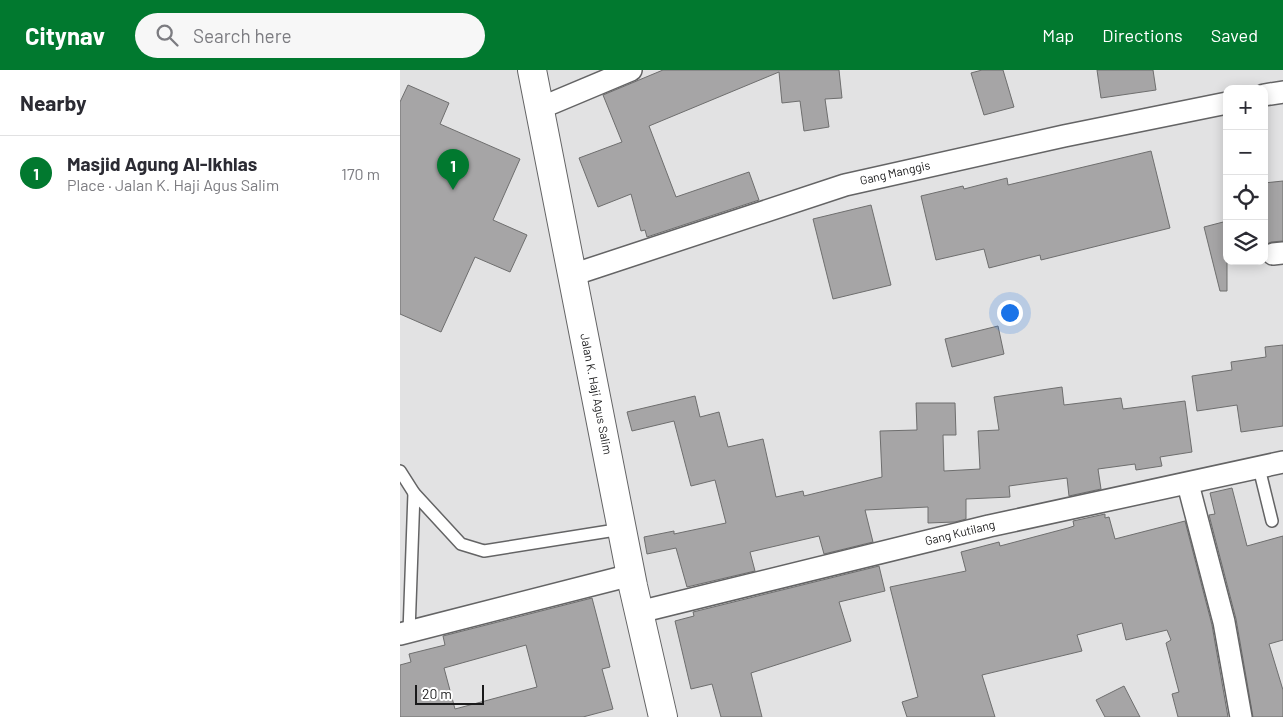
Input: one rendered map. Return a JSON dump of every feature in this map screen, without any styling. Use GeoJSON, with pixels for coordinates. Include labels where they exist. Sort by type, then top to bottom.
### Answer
{"type":"FeatureCollection","features":[{"type":"Feature","properties":{"kind":"street","name":"Jalan K. Haji Agus Salim"},"geometry":{"type":"LineString","coordinates":[[532,70],[538,109],[631,575],[663,717]]}},
{"type":"Feature","properties":{"kind":"street"},"geometry":{"type":"LineString","coordinates":[[538,109],[631,70]]}},
{"type":"Feature","properties":{"kind":"street"},"geometry":{"type":"LineString","coordinates":[[1268,94],[1283,92]]}},
{"type":"Feature","properties":{"kind":"street","name":"Gang Manggis"},"geometry":{"type":"LineString","coordinates":[[572,275],[845,185],[1064,136],[1223,104]]}},
{"type":"Feature","properties":{"kind":"street","name":"Gang Kutilang"},"geometry":{"type":"LineString","coordinates":[[639,612],[989,526],[1283,462]]}},
{"type":"Feature","properties":{"kind":"street"},"geometry":{"type":"LineString","coordinates":[[1188,484],[1224,622],[1241,717]]}},
{"type":"Feature","properties":{"kind":"street"},"geometry":{"type":"LineString","coordinates":[[404,633],[631,575]]}},
{"type":"Feature","properties":{"kind":"lane"},"geometry":{"type":"LineString","coordinates":[[1259,468],[1272,521]]}},
{"type":"Feature","properties":{"kind":"lane"},"geometry":{"type":"LineString","coordinates":[[400,471],[414,494],[461,544],[484,551],[622,529]]}},
{"type":"Feature","properties":{"kind":"lane"},"geometry":{"type":"LineString","coordinates":[[404,633],[414,494]]}},
{"type":"Feature","properties":{"kind":"building"},"geometry":{"type":"Polygon","coordinates":[[[663,70],[839,70],[842,98],[825,99],[829,127],[804,131],[800,101],[782,103],[779,72],[649,126],[676,197],[749,172],[759,200],[647,237],[645,230],[641,231],[631,194],[598,207],[579,158],[622,142],[603,95],[663,70]]]}},
{"type":"Feature","properties":{"kind":"building"},"geometry":{"type":"Polygon","coordinates":[[[982,70],[1003,70],[1014,107],[984,115],[971,73],[982,70]]]}},
{"type":"Feature","properties":{"kind":"building"},"geometry":{"type":"Polygon","coordinates":[[[1097,70],[1153,70],[1156,90],[1101,98],[1097,70]]]}},
{"type":"Feature","properties":{"kind":"building"},"geometry":{"type":"Polygon","coordinates":[[[408,85],[449,103],[440,124],[520,159],[493,220],[527,235],[510,272],[475,257],[441,332],[400,314],[400,102],[408,85]]]}},
{"type":"Feature","properties":{"kind":"building"},"geometry":{"type":"Polygon","coordinates":[[[1151,151],[1170,228],[1041,260],[1040,255],[989,268],[984,249],[936,260],[921,196],[963,186],[964,189],[1007,178],[1008,185],[1151,151]]]}},
{"type":"Feature","properties":{"kind":"building"},"geometry":{"type":"Polygon","coordinates":[[[1283,181],[1283,241],[1268,244],[1268,220],[1268,183],[1283,181]]]}},
{"type":"Feature","properties":{"kind":"building"},"geometry":{"type":"Polygon","coordinates":[[[871,205],[891,285],[833,299],[813,219],[871,205]]]}},
{"type":"Feature","properties":{"kind":"building"},"geometry":{"type":"Polygon","coordinates":[[[1223,222],[1223,265],[1227,265],[1227,291],[1220,291],[1204,227],[1223,222]]]}},
{"type":"Feature","properties":{"kind":"building"},"geometry":{"type":"Polygon","coordinates":[[[998,326],[1004,354],[952,367],[945,339],[998,326]]]}},
{"type":"Feature","properties":{"kind":"building"},"geometry":{"type":"Polygon","coordinates":[[[1283,345],[1283,426],[1241,432],[1237,405],[1197,411],[1192,376],[1232,370],[1231,362],[1266,357],[1265,347],[1283,345]]]}},
{"type":"Feature","properties":{"kind":"building"},"geometry":{"type":"Polygon","coordinates":[[[1062,387],[1064,405],[1121,398],[1123,409],[1185,401],[1192,452],[1160,457],[1162,466],[1136,470],[1135,464],[1098,469],[1101,489],[1069,496],[1067,478],[1009,486],[1010,497],[966,499],[966,519],[955,522],[928,523],[928,507],[865,510],[873,542],[824,554],[819,536],[750,552],[755,571],[687,587],[676,548],[647,554],[644,537],[674,531],[674,534],[726,523],[715,480],[691,486],[674,421],[632,431],[627,412],[695,396],[700,417],[719,412],[728,447],[763,439],[776,497],[803,491],[804,496],[882,477],[880,431],[917,430],[916,403],[955,403],[956,435],[943,435],[944,471],[980,469],[978,431],[999,430],[994,397],[1062,387]]]}},
{"type":"Feature","properties":{"kind":"building"},"geometry":{"type":"Polygon","coordinates":[[[1232,488],[1247,546],[1283,536],[1283,640],[1269,644],[1283,690],[1283,717],[1253,717],[1236,619],[1209,515],[1215,514],[1210,493],[1232,488]]]}},
{"type":"Feature","properties":{"kind":"building"},"geometry":{"type":"Polygon","coordinates":[[[1105,514],[1105,518],[1109,517],[1115,539],[1185,521],[1212,625],[1228,717],[1178,717],[1172,694],[1179,692],[1166,643],[1171,640],[1167,630],[1126,640],[1122,623],[1077,635],[1082,651],[982,675],[995,717],[907,717],[902,702],[918,697],[890,587],[966,571],[961,552],[999,542],[1000,546],[1074,526],[1073,521],[1105,514]]]}},
{"type":"Feature","properties":{"kind":"building"},"geometry":{"type":"Polygon","coordinates":[[[879,566],[885,591],[839,602],[851,641],[751,673],[762,717],[721,717],[712,684],[691,689],[675,621],[694,616],[693,612],[879,566]]]}},
{"type":"Feature","properties":{"kind":"building"},"geometry":{"type":"Polygon","coordinates":[[[592,598],[610,667],[602,669],[613,709],[583,717],[400,717],[400,665],[411,662],[409,654],[445,645],[443,636],[592,598]],[[526,645],[444,668],[455,709],[537,687],[526,645]]]}},
{"type":"Feature","properties":{"kind":"building"},"geometry":{"type":"Polygon","coordinates":[[[1124,686],[1140,717],[1105,717],[1096,700],[1124,686]]]}},
{"type":"Feature","properties":{"kind":"place","name":"Masjid Agung Al-Ikhlas"},"geometry":{"type":"Point","coordinates":[453,190]}}]}
